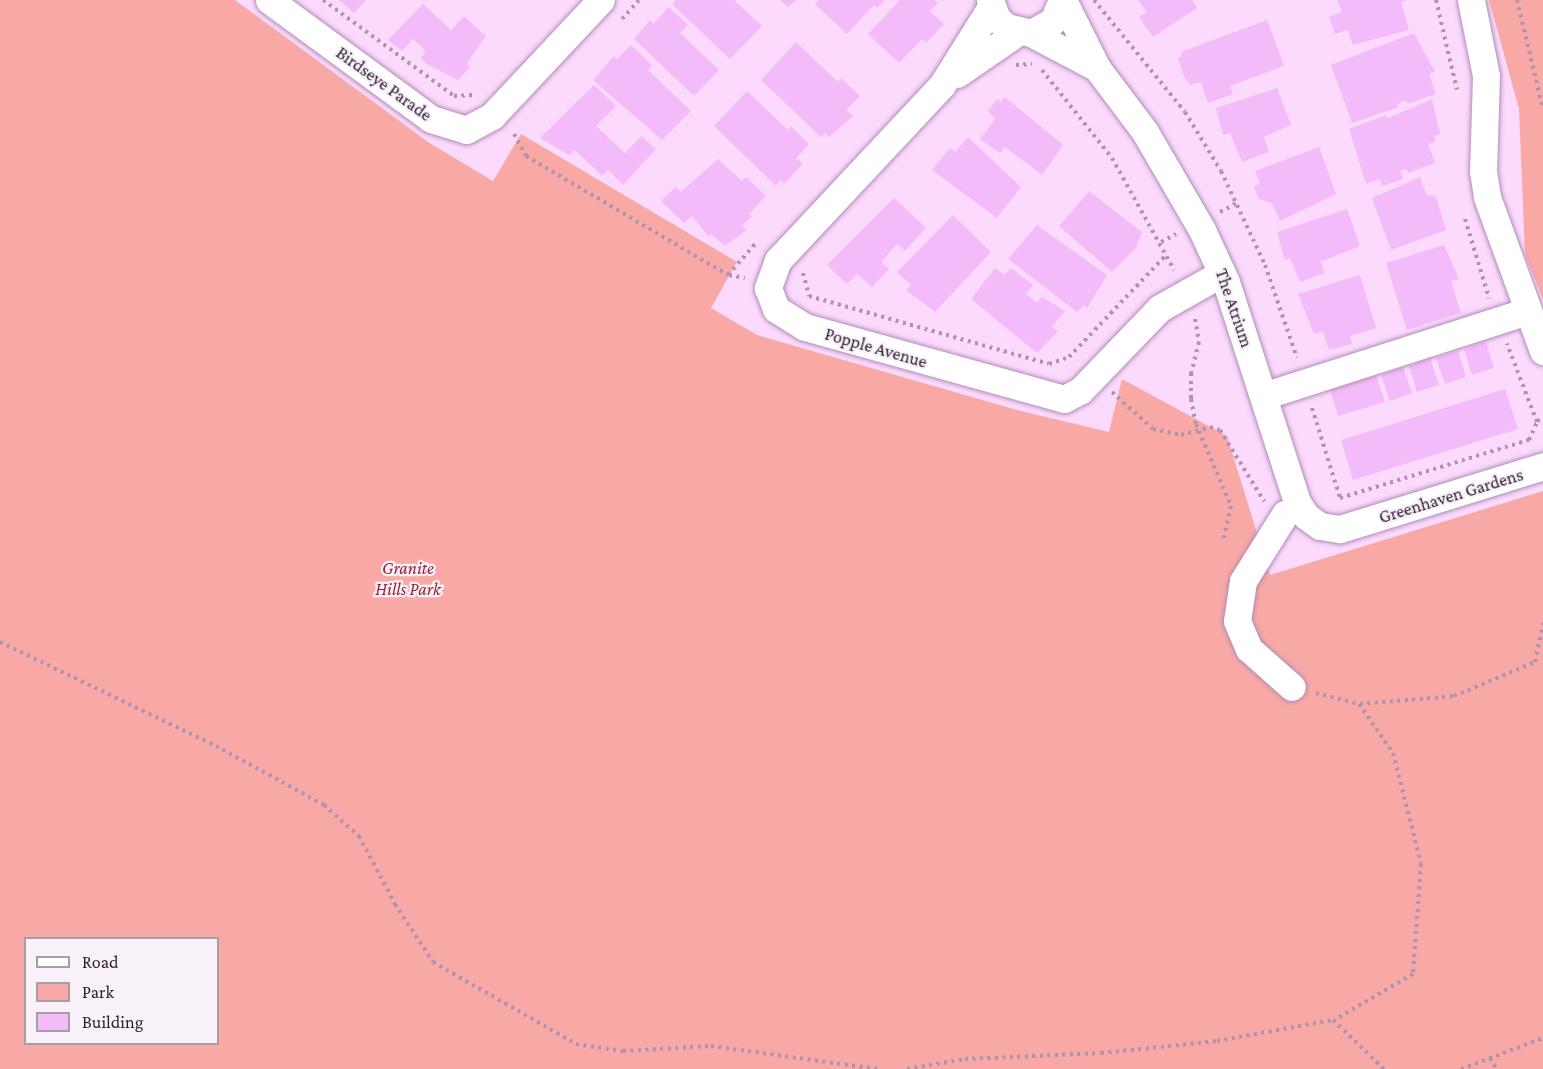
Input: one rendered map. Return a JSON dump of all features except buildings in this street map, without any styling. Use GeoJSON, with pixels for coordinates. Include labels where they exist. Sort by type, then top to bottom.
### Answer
{"type":"FeatureCollection","features":[{"type":"Feature","properties":{"kind":"street","name":"Birdseye Parade"},"geometry":{"type":"LineString","coordinates":[[269,0],[431,119],[466,130],[492,116],[601,0]]}},
{"type":"Feature","properties":{"kind":"street","name":"Popple Avenue"},"geometry":{"type":"LineString","coordinates":[[942,86],[1015,37],[1053,21],[1062,0]]}},
{"type":"Feature","properties":{"kind":"street","name":"The Atrium"},"geometry":{"type":"LineString","coordinates":[[1062,0],[1097,68],[1175,178],[1222,273],[1263,396],[1293,512]]}},
{"type":"Feature","properties":{"kind":"street"},"geometry":{"type":"LineString","coordinates":[[1471,0],[1486,76],[1483,171],[1487,197],[1543,351]]}},
{"type":"Feature","properties":{"kind":"street","name":"Popple Avenue"},"geometry":{"type":"LineString","coordinates":[[991,4],[942,86],[782,255],[768,282],[772,304],[784,317],[805,327],[1052,399],[1074,395],[1160,308],[1184,292],[1222,273]]}},
{"type":"Feature","properties":{"kind":"street","name":"The Atrium"},"geometry":{"type":"LineString","coordinates":[[991,4],[997,18],[1015,37],[1097,68]]}},
{"type":"Feature","properties":{"kind":"street"},"geometry":{"type":"LineString","coordinates":[[1263,396],[1527,311]]}},
{"type":"Feature","properties":{"kind":"street","name":"Greenhaven Gardens"},"geometry":{"type":"LineString","coordinates":[[1293,512],[1320,526],[1340,529],[1543,466]]}},
{"type":"Feature","properties":{"kind":"street"},"geometry":{"type":"LineString","coordinates":[[1292,687],[1249,649],[1237,621],[1243,581],[1293,512]]}},
{"type":"Feature","properties":{"kind":"path"},"geometry":{"type":"LineString","coordinates":[[322,0],[454,96],[475,94]]}},
{"type":"Feature","properties":{"kind":"path"},"geometry":{"type":"LineString","coordinates":[[616,25],[639,0]]}},
{"type":"Feature","properties":{"kind":"path"},"geometry":{"type":"LineString","coordinates":[[1094,0],[1185,112],[1221,171],[1265,265],[1305,383],[1340,498]]}},
{"type":"Feature","properties":{"kind":"path"},"geometry":{"type":"LineString","coordinates":[[1517,0],[1543,109]]}},
{"type":"Feature","properties":{"kind":"path"},"geometry":{"type":"LineString","coordinates":[[1015,37],[1017,67],[1036,63],[1057,86],[1112,158],[1167,254],[1184,292],[1198,332],[1190,386],[1199,431],[1231,506],[1223,540]]}},
{"type":"Feature","properties":{"kind":"path"},"geometry":{"type":"LineString","coordinates":[[520,127],[513,135],[526,156],[729,275],[758,240]]}},
{"type":"Feature","properties":{"kind":"path"},"geometry":{"type":"LineString","coordinates":[[811,265],[803,273],[809,296],[1049,364],[1073,353],[1167,254]]}},
{"type":"Feature","properties":{"kind":"path"},"geometry":{"type":"LineString","coordinates":[[1497,321],[1537,421]]}},
{"type":"Feature","properties":{"kind":"path"},"geometry":{"type":"LineString","coordinates":[[1073,353],[1153,429],[1181,435],[1220,430],[1272,512],[1293,512],[1529,440],[1537,421],[1543,418]]}},
{"type":"Feature","properties":{"kind":"path"},"geometry":{"type":"LineString","coordinates":[[1292,687],[1359,704],[1454,696],[1535,662],[1543,623]]}},
{"type":"Feature","properties":{"kind":"path"},"geometry":{"type":"LineString","coordinates":[[0,642],[216,746],[324,805],[359,836],[433,962],[576,1044],[623,1051],[711,1046],[876,1069]]}},
{"type":"Feature","properties":{"kind":"path"},"geometry":{"type":"LineString","coordinates":[[907,1069],[965,1059],[1101,1053],[1217,1041],[1333,1020],[1413,974],[1421,864],[1393,753],[1359,704]]}},
{"type":"Feature","properties":{"kind":"path"},"geometry":{"type":"LineString","coordinates":[[1333,1020],[1384,1069]]}},
{"type":"Feature","properties":{"kind":"path"},"geometry":{"type":"LineString","coordinates":[[1461,1069],[1543,1038]]}},
{"type":"Feature","properties":{"kind":"path"},"geometry":{"type":"LineString","coordinates":[[1490,1058],[1497,1069]]}},
{"type":"Feature","properties":{"kind":"green space","name":"Granite Hills Park"},"geometry":{"type":"Polygon","coordinates":[[[0,0],[235,0],[428,142],[493,181],[521,134],[737,262],[711,308],[757,335],[1021,411],[1109,432],[1122,379],[1227,436],[1270,575],[1543,491],[1543,1069],[0,1069],[0,0]]]}},
{"type":"Feature","properties":{"kind":"green space"},"geometry":{"type":"Polygon","coordinates":[[[1489,0],[1543,0],[1543,299],[1525,254],[1519,109],[1489,0]]]}}]}
